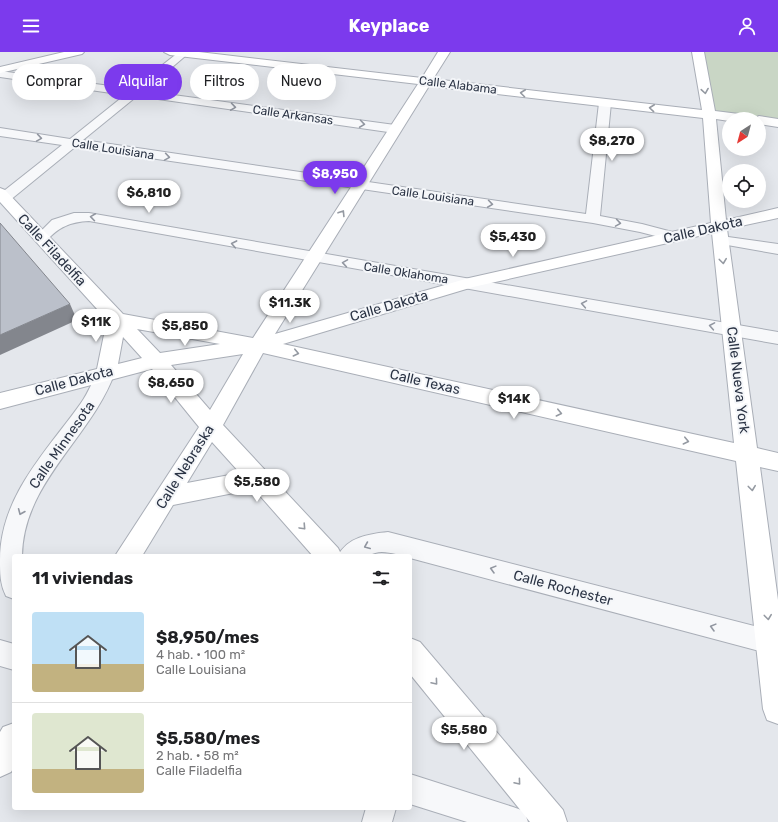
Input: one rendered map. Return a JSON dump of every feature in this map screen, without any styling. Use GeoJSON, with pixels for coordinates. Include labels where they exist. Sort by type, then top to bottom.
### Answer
{"type":"FeatureCollection","features":[{"type":"Feature","properties":{"kind":"street"},"geometry":{"type":"LineString","coordinates":[[0,61],[39,52]]}},
{"type":"Feature","properties":{"kind":"street"},"geometry":{"type":"LineString","coordinates":[[0,70],[78,52]]}},
{"type":"Feature","properties":{"kind":"street","name":"Calle Alabama"},"geometry":{"type":"LineString","coordinates":[[170,52],[426,80],[722,116]]}},
{"type":"Feature","properties":{"kind":"street","name":"Calle Nebraska"},"geometry":{"type":"LineString","coordinates":[[129,554],[211,426],[258,345],[444,52]]}},
{"type":"Feature","properties":{"kind":"street","name":"Calle Nueva York"},"geometry":{"type":"LineString","coordinates":[[698,52],[709,115],[731,330],[774,643],[778,708]]}},
{"type":"Feature","properties":{"kind":"street"},"geometry":{"type":"LineString","coordinates":[[170,64],[184,53]]}},
{"type":"Feature","properties":{"kind":"street","name":"Calle Arkansas"},"geometry":{"type":"LineString","coordinates":[[0,74],[104,89]]}},
{"type":"Feature","properties":{"kind":"street"},"geometry":{"type":"LineString","coordinates":[[2,196],[125,100]]}},
{"type":"Feature","properties":{"kind":"street","name":"Calle Arkansas"},"geometry":{"type":"LineString","coordinates":[[182,100],[395,129]]}},
{"type":"Feature","properties":{"kind":"street"},"geometry":{"type":"LineString","coordinates":[[593,219],[605,103]]}},
{"type":"Feature","properties":{"kind":"street"},"geometry":{"type":"LineString","coordinates":[[766,121],[778,123]]}},
{"type":"Feature","properties":{"kind":"street","name":"Calle Louisiana"},"geometry":{"type":"LineString","coordinates":[[0,132],[593,219],[636,226],[675,237]]}},
{"type":"Feature","properties":{"kind":"street","name":"Calle Filadelfia"},"geometry":{"type":"LineString","coordinates":[[2,196],[156,361],[211,426],[327,554]]}},
{"type":"Feature","properties":{"kind":"street","name":"Calle Dakota"},"geometry":{"type":"LineString","coordinates":[[0,401],[106,372],[156,361],[258,345],[468,283],[675,237],[720,233],[778,213]]}},
{"type":"Feature","properties":{"kind":"street","name":"Calle Oklahoma"},"geometry":{"type":"LineString","coordinates":[[41,238],[59,221],[71,217],[89,216],[314,258],[468,283],[778,338]]}},
{"type":"Feature","properties":{"kind":"street"},"geometry":{"type":"LineString","coordinates":[[720,233],[778,249]]}},
{"type":"Feature","properties":{"kind":"street"},"geometry":{"type":"LineString","coordinates":[[106,372],[117,319]]}},
{"type":"Feature","properties":{"kind":"street","name":"Calle Texas"},"geometry":{"type":"LineString","coordinates":[[117,319],[258,345],[778,462]]}},
{"type":"Feature","properties":{"kind":"street","name":"Calle Minnesota"},"geometry":{"type":"LineString","coordinates":[[12,570],[10,553],[16,522],[36,481],[50,458],[94,400],[106,372]]}},
{"type":"Feature","properties":{"kind":"street"},"geometry":{"type":"LineString","coordinates":[[165,497],[259,479]]}},
{"type":"Feature","properties":{"kind":"street","name":"Calle Rochester"},"geometry":{"type":"LineString","coordinates":[[353,554],[368,544],[388,542],[774,643]]}},
{"type":"Feature","properties":{"kind":"street"},"geometry":{"type":"LineString","coordinates":[[0,652],[12,656]]}},
{"type":"Feature","properties":{"kind":"street"},"geometry":{"type":"LineString","coordinates":[[412,654],[551,822]]}},
{"type":"Feature","properties":{"kind":"street"},"geometry":{"type":"LineString","coordinates":[[0,761],[12,741]]}},
{"type":"Feature","properties":{"kind":"street"},"geometry":{"type":"LineString","coordinates":[[412,790],[513,822]]}},
{"type":"Feature","properties":{"kind":"street"},"geometry":{"type":"LineString","coordinates":[[377,822],[380,810]]}},
{"type":"Feature","properties":{"kind":"green space"},"geometry":{"type":"Polygon","coordinates":[[[704,52],[778,52],[778,120],[766,119],[766,112],[722,112],[722,114],[708,112],[704,52]]]}},
{"type":"Feature","properties":{"kind":"building"},"geometry":{"type":"Polygon","coordinates":[[[0,223],[70,304],[0,335],[0,223]]]}}]}
